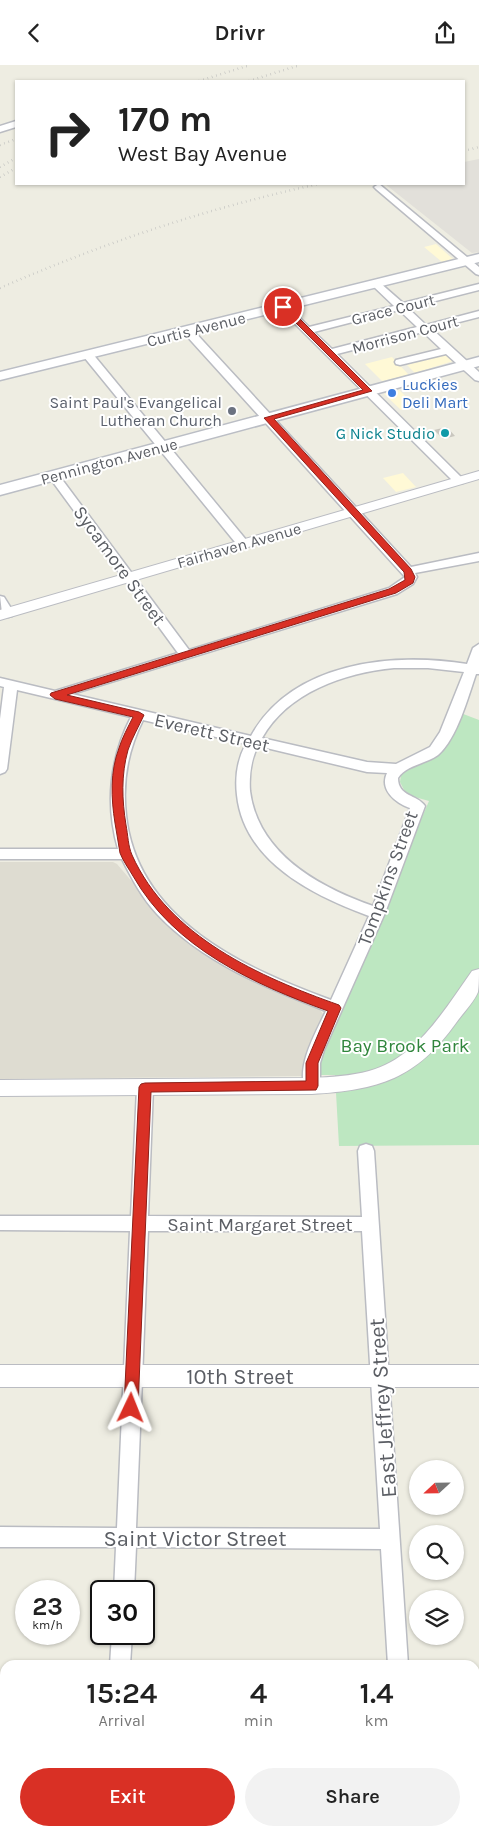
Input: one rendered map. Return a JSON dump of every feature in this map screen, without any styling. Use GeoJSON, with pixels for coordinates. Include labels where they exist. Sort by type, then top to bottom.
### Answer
{"type":"FeatureCollection","features":[{"type":"Feature","properties":{"kind":"main road","name":"Curtis Avenue"},"geometry":{"type":"LineString","coordinates":[[0,376],[473,260]]}},
{"type":"Feature","properties":{"kind":"main road","name":"Pennington Avenue"},"geometry":{"type":"LineString","coordinates":[[0,490],[472,363]]}},
{"type":"Feature","properties":{"kind":"street"},"geometry":{"type":"LineString","coordinates":[[0,129],[15,124]]}},
{"type":"Feature","properties":{"kind":"street"},"geometry":{"type":"LineString","coordinates":[[379,187],[473,260],[479,272]]}},
{"type":"Feature","properties":{"kind":"street"},"geometry":{"type":"LineString","coordinates":[[376,284],[448,350],[472,363],[479,378]]}},
{"type":"Feature","properties":{"kind":"street","name":"Grace Court"},"geometry":{"type":"LineString","coordinates":[[308,331],[479,287]]}},
{"type":"Feature","properties":{"kind":"street"},"geometry":{"type":"LineString","coordinates":[[283,307],[459,481]]}},
{"type":"Feature","properties":{"kind":"street","name":"Morrison Court"},"geometry":{"type":"LineString","coordinates":[[330,353],[479,314]]}},
{"type":"Feature","properties":{"kind":"street"},"geometry":{"type":"LineString","coordinates":[[55,695],[393,591],[409,581],[411,577],[408,571],[354,511],[188,331]]}},
{"type":"Feature","properties":{"kind":"street"},"geometry":{"type":"LineString","coordinates":[[400,363],[448,350]]}},
{"type":"Feature","properties":{"kind":"street"},"geometry":{"type":"LineString","coordinates":[[88,355],[243,544]]}},
{"type":"Feature","properties":{"kind":"street","name":"Fairhaven Avenue"},"geometry":{"type":"LineString","coordinates":[[3,609],[128,577],[479,475]]}},
{"type":"Feature","properties":{"kind":"street","name":"Sycamore Street"},"geometry":{"type":"LineString","coordinates":[[54,476],[186,655]]}},
{"type":"Feature","properties":{"kind":"street"},"geometry":{"type":"LineString","coordinates":[[408,571],[479,557]]}},
{"type":"Feature","properties":{"kind":"street"},"geometry":{"type":"LineString","coordinates":[[397,769],[420,760],[436,749],[448,730],[475,669],[479,648]]}},
{"type":"Feature","properties":{"kind":"street"},"geometry":{"type":"LineString","coordinates":[[378,913],[330,895],[302,879],[282,863],[265,844],[253,827],[242,791],[242,773],[252,741],[267,719],[290,699],[322,681],[342,673],[362,668],[404,663],[448,665],[475,669]]}},
{"type":"Feature","properties":{"kind":"street"},"geometry":{"type":"LineString","coordinates":[[0,769],[5,683]]}},
{"type":"Feature","properties":{"kind":"street","name":"Everett Street"},"geometry":{"type":"LineString","coordinates":[[5,683],[367,767],[397,769]]}},
{"type":"Feature","properties":{"kind":"street"},"geometry":{"type":"LineString","coordinates":[[139,715],[124,748],[117,786],[118,810],[126,854],[147,890],[163,910],[221,958],[286,991],[335,1008]]}},
{"type":"Feature","properties":{"kind":"street","name":"Tompkins Street"},"geometry":{"type":"LineString","coordinates":[[312,1086],[312,1063],[378,913],[418,806],[409,803],[396,793],[391,779],[397,769]]}},
{"type":"Feature","properties":{"kind":"street"},"geometry":{"type":"LineString","coordinates":[[0,854],[126,854]]}},
{"type":"Feature","properties":{"kind":"street"},"geometry":{"type":"LineString","coordinates":[[0,1089],[312,1086],[342,1085],[376,1078],[411,1061],[440,1031],[479,975]]}},
{"type":"Feature","properties":{"kind":"street"},"geometry":{"type":"LineString","coordinates":[[124,1580],[145,1087]]}},
{"type":"Feature","properties":{"kind":"street","name":"East Jeffrey Street"},"geometry":{"type":"LineString","coordinates":[[366,1151],[398,1660]]}},
{"type":"Feature","properties":{"kind":"street","name":"Saint Margaret Street"},"geometry":{"type":"LineString","coordinates":[[0,1223],[370,1224]]}},
{"type":"Feature","properties":{"kind":"street","name":"10th Street"},"geometry":{"type":"LineString","coordinates":[[0,1376],[479,1376]]}},
{"type":"Feature","properties":{"kind":"street","name":"Saint Victor Street"},"geometry":{"type":"LineString","coordinates":[[0,1537],[390,1539]]}},
{"type":"Feature","properties":{"kind":"street"},"geometry":{"type":"LineString","coordinates":[[120,1660],[121,1645]]}},
{"type":"Feature","properties":{"kind":"shaded area"},"geometry":{"type":"Polygon","coordinates":[[[479,159],[479,252],[472,253],[386,185],[465,185],[465,162],[479,159]]]}},
{"type":"Feature","properties":{"kind":"shaded area"},"geometry":{"type":"Polygon","coordinates":[[[436,244],[453,259],[442,262],[424,247],[436,244]]]}},
{"type":"Feature","properties":{"kind":"shaded area"},"geometry":{"type":"Polygon","coordinates":[[[444,353],[453,361],[415,373],[405,363],[444,353]]]}},
{"type":"Feature","properties":{"kind":"shaded area"},"geometry":{"type":"Polygon","coordinates":[[[392,357],[409,375],[382,381],[365,364],[392,357]]]}},
{"type":"Feature","properties":{"kind":"shaded area"},"geometry":{"type":"Polygon","coordinates":[[[399,390],[416,406],[401,410],[384,394],[399,390]]]}},
{"type":"Feature","properties":{"kind":"shaded area"},"geometry":{"type":"Polygon","coordinates":[[[403,473],[416,487],[396,492],[383,478],[403,473]]]}},
{"type":"Feature","properties":{"kind":"shaded area"},"geometry":{"type":"Polygon","coordinates":[[[0,862],[113,862],[117,864],[157,911],[217,960],[255,983],[320,1010],[323,1014],[310,1049],[305,1076],[0,1079],[0,862]]]}},
{"type":"Feature","properties":{"kind":"green space","name":"Bay Brook Park"},"geometry":{"type":"Polygon","coordinates":[[[458,712],[479,720],[479,1145],[339,1146],[335,1075],[319,1075],[323,1048],[429,801],[411,796],[404,790],[400,782],[401,775],[406,769],[427,761],[458,712]]]}},
{"type":"Feature","properties":{"kind":"building","name":"G Nick Studio"},"geometry":{"type":"Polygon","coordinates":[[[447,427],[455,436],[443,439],[434,430],[447,427]]]}},
{"type":"Feature","properties":{"kind":"railway"},"geometry":{"type":"LineString","coordinates":[[202,80],[250,65]]}},
{"type":"Feature","properties":{"kind":"railway"},"geometry":{"type":"LineString","coordinates":[[252,80],[300,65]]}},
{"type":"Feature","properties":{"kind":"railway"},"geometry":{"type":"LineString","coordinates":[[0,145],[15,139]]}},
{"type":"Feature","properties":{"kind":"railway"},"geometry":{"type":"LineString","coordinates":[[465,151],[479,147]]}},
{"type":"Feature","properties":{"kind":"railway"},"geometry":{"type":"LineString","coordinates":[[0,167],[15,159]]}},
{"type":"Feature","properties":{"kind":"railway"},"geometry":{"type":"LineString","coordinates":[[0,177],[15,169]]}},
{"type":"Feature","properties":{"kind":"railway"},"geometry":{"type":"LineString","coordinates":[[0,288],[39,271],[156,228],[236,204],[314,185]]}},
{"type":"Feature","properties":{"kind":"place","name":"Luckies Deli Mart"},"geometry":{"type":"Point","coordinates":[392,393]}},
{"type":"Feature","properties":{"kind":"place","name":"Saint Paul's Evangelical Lutheran Church"},"geometry":{"type":"Point","coordinates":[232,411]}},
{"type":"Feature","properties":{"kind":"place","name":"G Nick Studio"},"geometry":{"type":"Point","coordinates":[445,433]}},
{"type":"Feature","properties":{"kind":"route"},"geometry":{"type":"LineString","coordinates":[[131,1408],[145,1087],[312,1086],[312,1063],[335,1008],[286,991],[259,979],[221,958],[163,910],[147,890],[126,854],[118,810],[117,786],[119,766],[130,731],[139,715],[55,695],[393,591],[409,581],[411,577],[408,571],[268,418],[368,391],[283,307]]}}]}
